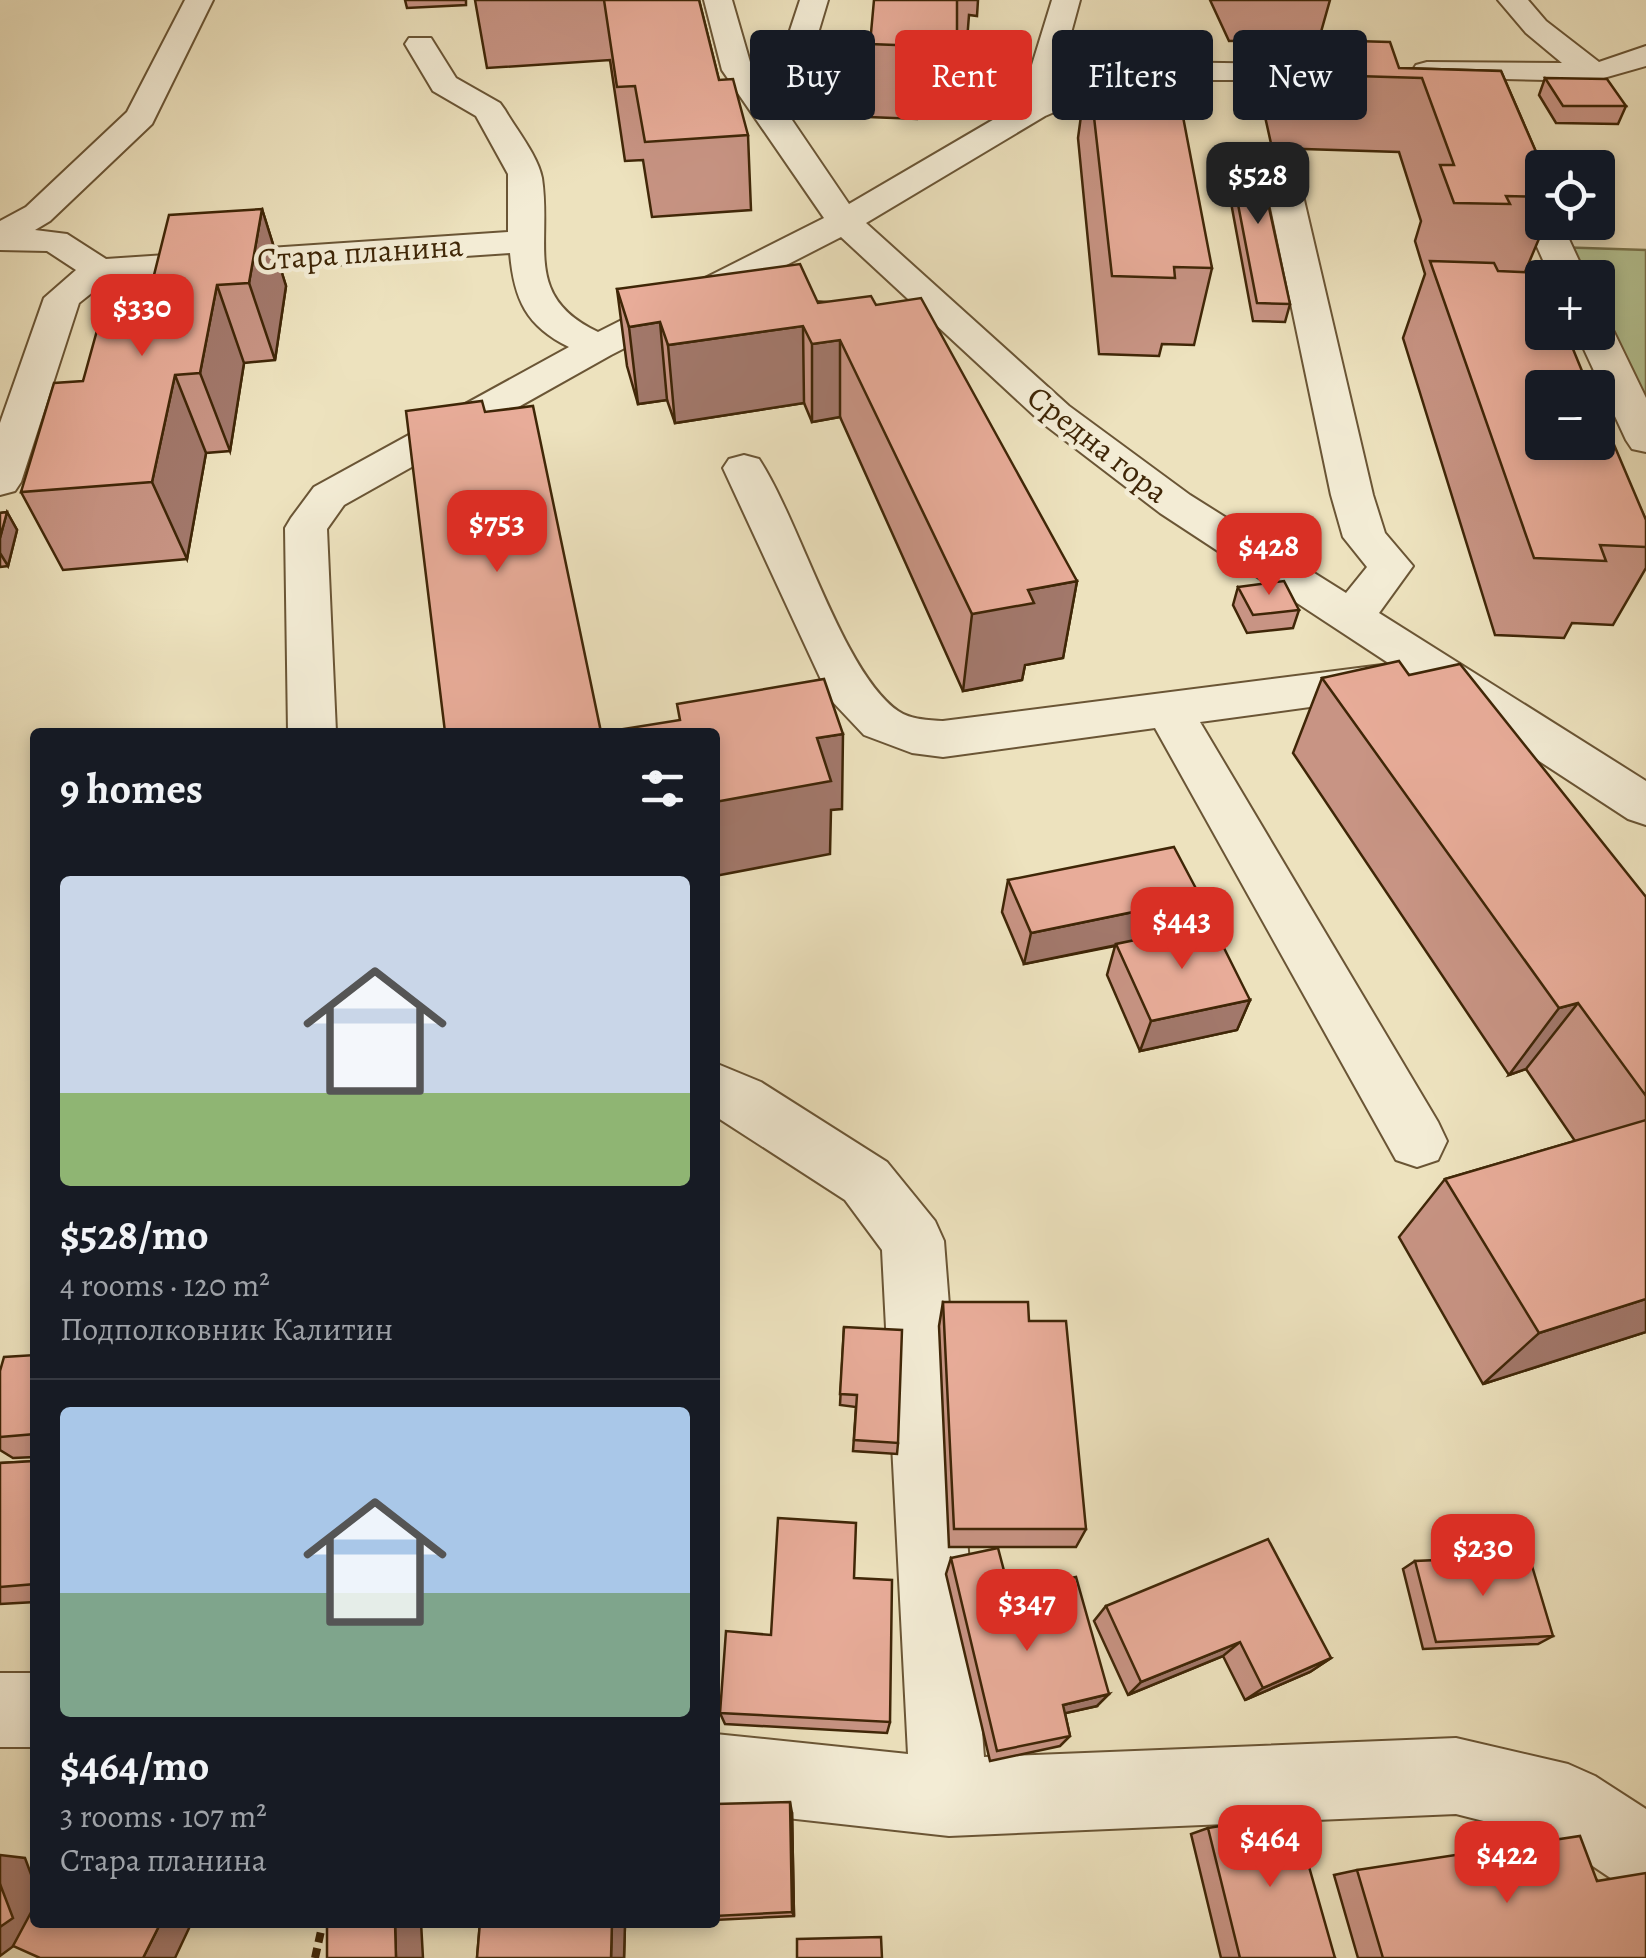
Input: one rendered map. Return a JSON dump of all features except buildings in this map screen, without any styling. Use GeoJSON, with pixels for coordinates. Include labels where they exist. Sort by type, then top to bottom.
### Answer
{"type":"FeatureCollection","features":[{"type":"Feature","properties":{"kind":"street"},"geometry":{"type":"LineString","coordinates":[[0,237],[38,214],[141,117],[199,0]]}},
{"type":"Feature","properties":{"kind":"street"},"geometry":{"type":"LineString","coordinates":[[804,30],[814,0]]}},
{"type":"Feature","properties":{"kind":"street"},"geometry":{"type":"LineString","coordinates":[[1034,110],[1066,0]]}},
{"type":"Feature","properties":{"kind":"street"},"geometry":{"type":"LineString","coordinates":[[1512,0],[1536,27],[1593,72]]}},
{"type":"Feature","properties":{"kind":"street","name":"Средна гора"},"geometry":{"type":"LineString","coordinates":[[712,6],[737,70],[750,87]]}},
{"type":"Feature","properties":{"kind":"street"},"geometry":{"type":"LineString","coordinates":[[420,44],[444,84],[490,110],[525,174],[532,300],[553,326],[598,347]]}},
{"type":"Feature","properties":{"kind":"street"},"geometry":{"type":"LineString","coordinates":[[312,728],[306,528],[329,496],[598,347],[844,222],[1034,110],[1108,81],[1156,71],[1593,72],[1617,68],[1646,55]]}},
{"type":"Feature","properties":{"kind":"street"},"geometry":{"type":"LineString","coordinates":[[1472,71],[1488,104]]}},
{"type":"Feature","properties":{"kind":"street","name":"Средна гора"},"geometry":{"type":"LineString","coordinates":[[776,120],[844,222],[1054,414],[1175,504],[1646,806]]}},
{"type":"Feature","properties":{"kind":"street"},"geometry":{"type":"LineString","coordinates":[[1280,170],[1352,495],[1364,537],[1391,566],[1351,618]]}},
{"type":"Feature","properties":{"kind":"street"},"geometry":{"type":"LineString","coordinates":[[0,197],[7,201],[0,220]]}},
{"type":"Feature","properties":{"kind":"street"},"geometry":{"type":"LineString","coordinates":[[0,237],[55,240],[100,270],[62,298],[0,482]]}},
{"type":"Feature","properties":{"kind":"street","name":"Стара планина"},"geometry":{"type":"LineString","coordinates":[[100,270],[526,240]]}},
{"type":"Feature","properties":{"kind":"street"},"geometry":{"type":"LineString","coordinates":[[1604,350],[1646,440]]}},
{"type":"Feature","properties":{"kind":"street"},"geometry":{"type":"LineString","coordinates":[[744,468],[847,687],[880,723],[912,736],[943,739],[1170,712],[1438,673]]}},
{"type":"Feature","properties":{"kind":"street"},"geometry":{"type":"LineString","coordinates":[[1170,712],[1417,1140]]}},
{"type":"Feature","properties":{"kind":"street"},"geometry":{"type":"LineString","coordinates":[[720,1090],[866,1182],[913,1241],[948,1797]]}},
{"type":"Feature","properties":{"kind":"street"},"geometry":{"type":"LineString","coordinates":[[0,1710],[30,1710]]}},
{"type":"Feature","properties":{"kind":"street"},"geometry":{"type":"LineString","coordinates":[[720,1773],[948,1797],[1456,1776],[1568,1803],[1646,1855]]}},
{"type":"Feature","properties":{"kind":"path"},"geometry":{"type":"LineString","coordinates":[[315,1958],[322,1928]]}},
{"type":"Feature","properties":{"kind":"green space"},"geometry":{"type":"Polygon","coordinates":[[[1555,247],[1646,250],[1646,440],[1606,350],[1615,350],[1615,260],[1561,260],[1555,247]]]}}]}
